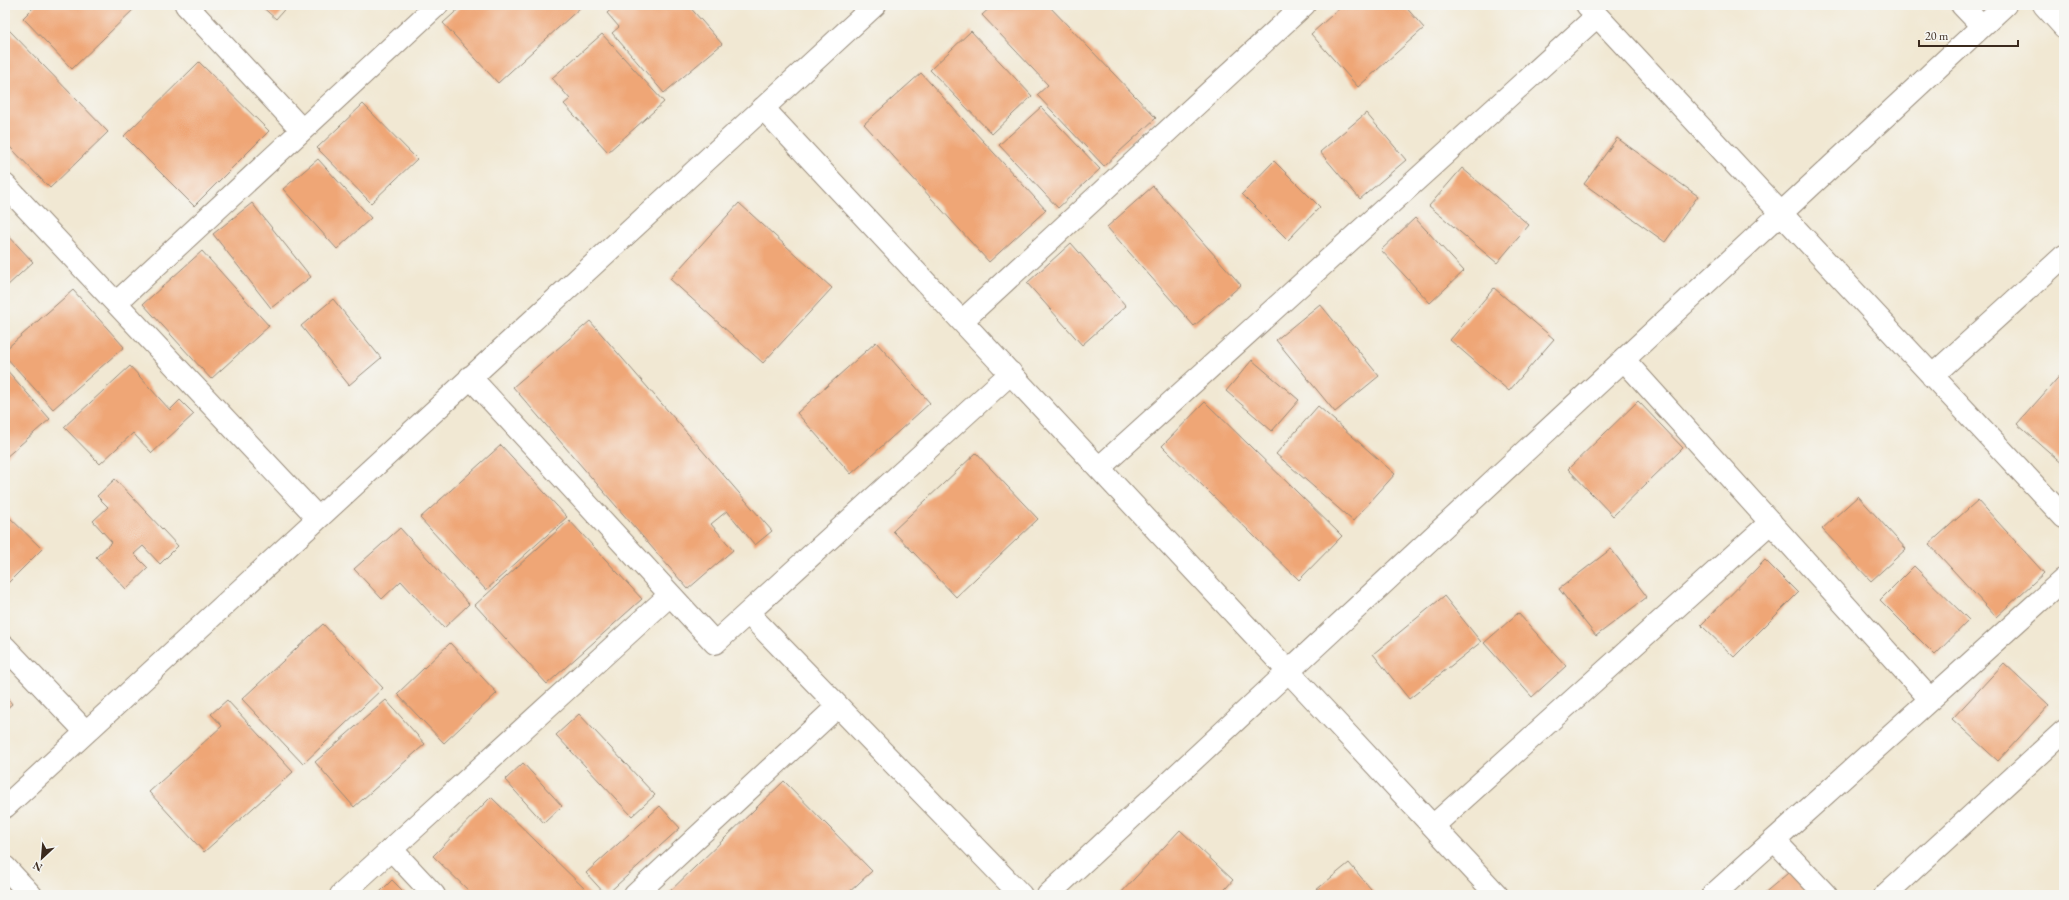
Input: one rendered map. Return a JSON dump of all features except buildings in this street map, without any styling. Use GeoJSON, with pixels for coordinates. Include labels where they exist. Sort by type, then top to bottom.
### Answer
{"type":"FeatureCollection","features":[{"type":"Feature","properties":{"kind":"street"},"geometry":{"type":"LineString","coordinates":[[186,5],[302,130]]}},
{"type":"Feature","properties":{"kind":"street"},"geometry":{"type":"LineString","coordinates":[[116,302],[437,5]]}},
{"type":"Feature","properties":{"kind":"street"},"geometry":{"type":"LineString","coordinates":[[5,807],[875,5]]}},
{"type":"Feature","properties":{"kind":"street"},"geometry":{"type":"LineString","coordinates":[[962,321],[1304,5]]}},
{"type":"Feature","properties":{"kind":"street"},"geometry":{"type":"LineString","coordinates":[[1962,5],[1982,26]]}},
{"type":"Feature","properties":{"kind":"street"},"geometry":{"type":"LineString","coordinates":[[1048,895],[2006,5]]}},
{"type":"Feature","properties":{"kind":"street"},"geometry":{"type":"LineString","coordinates":[[2044,5],[2064,27]]}},
{"type":"Feature","properties":{"kind":"street"},"geometry":{"type":"LineString","coordinates":[[1099,468],[1592,10],[2064,517]]}},
{"type":"Feature","properties":{"kind":"street"},"geometry":{"type":"LineString","coordinates":[[763,108],[1497,895]]}},
{"type":"Feature","properties":{"kind":"street"},"geometry":{"type":"LineString","coordinates":[[5,185],[318,518]]}},
{"type":"Feature","properties":{"kind":"street"},"geometry":{"type":"LineString","coordinates":[[1932,376],[2064,256]]}},
{"type":"Feature","properties":{"kind":"street"},"geometry":{"type":"LineString","coordinates":[[1624,360],[1930,699]]}},
{"type":"Feature","properties":{"kind":"street"},"geometry":{"type":"LineString","coordinates":[[470,378],[715,643],[1011,373]]}},
{"type":"Feature","properties":{"kind":"street"},"geometry":{"type":"LineString","coordinates":[[1433,826],[1771,522]]}},
{"type":"Feature","properties":{"kind":"street"},"geometry":{"type":"LineString","coordinates":[[1713,895],[2064,579]]}},
{"type":"Feature","properties":{"kind":"street"},"geometry":{"type":"LineString","coordinates":[[341,895],[670,595]]}},
{"type":"Feature","properties":{"kind":"street"},"geometry":{"type":"LineString","coordinates":[[748,613],[1021,895]]}},
{"type":"Feature","properties":{"kind":"street"},"geometry":{"type":"LineString","coordinates":[[5,647],[86,732]]}},
{"type":"Feature","properties":{"kind":"street"},"geometry":{"type":"LineString","coordinates":[[636,895],[838,706]]}},
{"type":"Feature","properties":{"kind":"street"},"geometry":{"type":"LineString","coordinates":[[1885,895],[2064,731]]}},
{"type":"Feature","properties":{"kind":"street"},"geometry":{"type":"LineString","coordinates":[[1774,840],[1826,895]]}},
{"type":"Feature","properties":{"kind":"street"},"geometry":{"type":"LineString","coordinates":[[391,849],[434,895]]}},
{"type":"Feature","properties":{"kind":"street"},"geometry":{"type":"LineString","coordinates":[[5,867],[31,895]]}}]}
